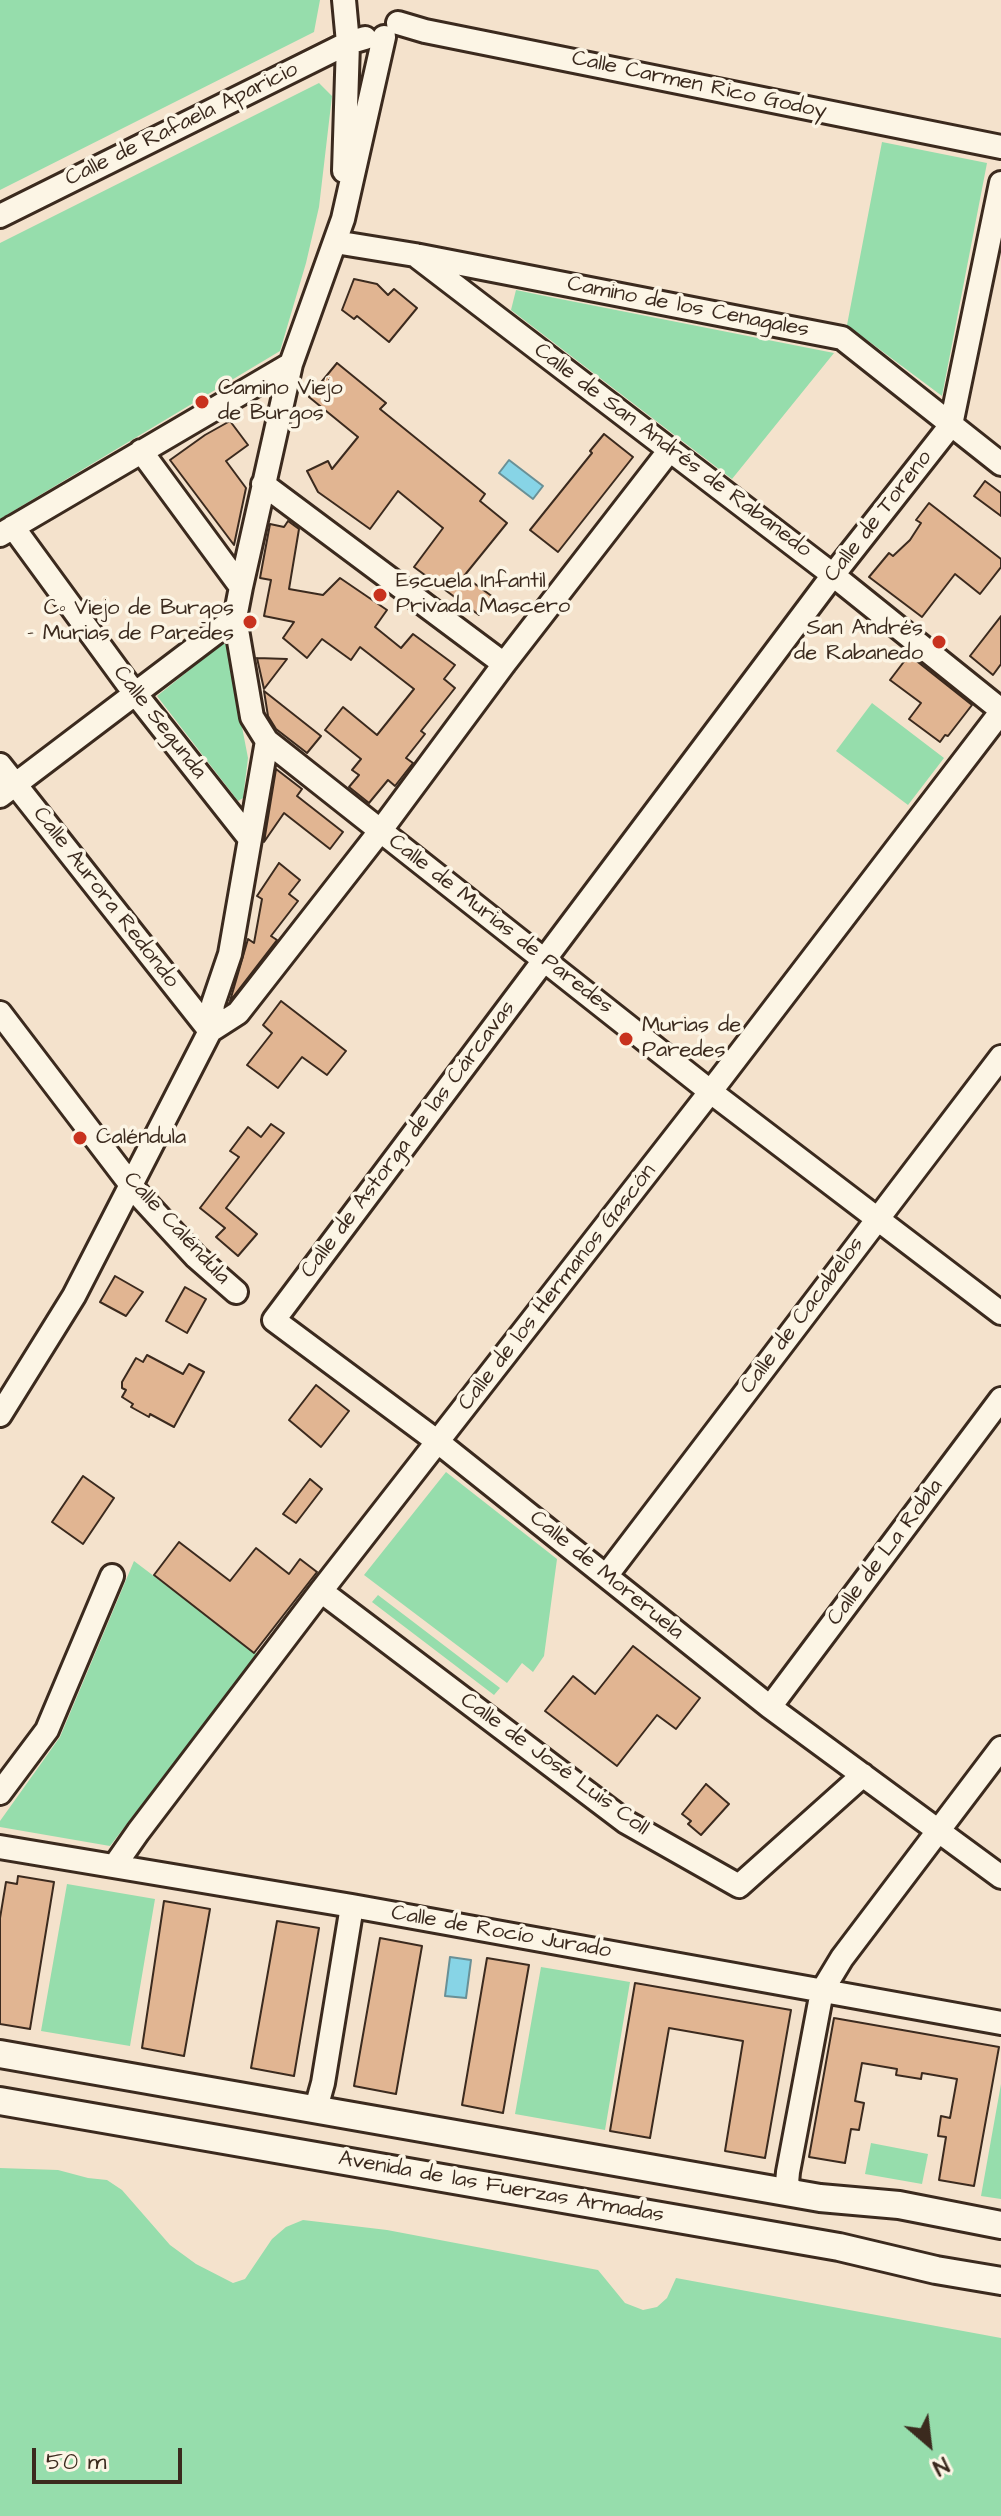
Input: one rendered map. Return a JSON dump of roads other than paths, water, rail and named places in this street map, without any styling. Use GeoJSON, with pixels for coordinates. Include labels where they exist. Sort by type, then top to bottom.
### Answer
{"type":"FeatureCollection","features":[{"type":"Feature","properties":{"kind":"street","name":"Calle Carmen Rico Godoy"},"geometry":{"type":"LineString","coordinates":[[364,19],[1001,147]]}},
{"type":"Feature","properties":{"kind":"street","name":"Calle de Rafaela Aparicio"},"geometry":{"type":"LineString","coordinates":[[0,216],[364,19]]}},
{"type":"Feature","properties":{"kind":"street"},"geometry":{"type":"LineString","coordinates":[[343,219],[364,19]]}},
{"type":"Feature","properties":{"kind":"street"},"geometry":{"type":"LineString","coordinates":[[0,1415],[74,1296],[210,1031],[213,1004],[230,954],[267,741],[252,717],[235,618],[291,364],[343,219],[364,19]]}},
{"type":"Feature","properties":{"kind":"street","name":"Calle de Toreno"},"geometry":{"type":"LineString","coordinates":[[545,959],[833,575],[951,425],[1001,183]]}},
{"type":"Feature","properties":{"kind":"street","name":"Camino de los Cenagales"},"geometry":{"type":"LineString","coordinates":[[335,242],[842,338],[1001,464]]}},
{"type":"Feature","properties":{"kind":"street","name":"Calle de San Andrés de Rabanedo"},"geometry":{"type":"LineString","coordinates":[[415,255],[833,575],[1001,711]]}},
{"type":"Feature","properties":{"kind":"street"},"geometry":{"type":"LineString","coordinates":[[7,531],[291,364]]}},
{"type":"Feature","properties":{"kind":"street"},"geometry":{"type":"LineString","coordinates":[[141,451],[241,587]]}},
{"type":"Feature","properties":{"kind":"street"},"geometry":{"type":"LineString","coordinates":[[210,1031],[238,1013],[669,451]]}},
{"type":"Feature","properties":{"kind":"street"},"geometry":{"type":"LineString","coordinates":[[263,484],[504,664]]}},
{"type":"Feature","properties":{"kind":"street","name":"Calle Segunda"},"geometry":{"type":"LineString","coordinates":[[7,531],[250,839]]}},
{"type":"Feature","properties":{"kind":"street"},"geometry":{"type":"LineString","coordinates":[[7,790],[235,618]]}},
{"type":"Feature","properties":{"kind":"street","name":"Calle de los Hermanos Gascón"},"geometry":{"type":"LineString","coordinates":[[115,1865],[321,1591],[711,1092],[1001,711]]}},
{"type":"Feature","properties":{"kind":"street","name":"Calle de Murias de Paredes"},"geometry":{"type":"LineString","coordinates":[[267,741],[711,1092],[1001,1313]]}},
{"type":"Feature","properties":{"kind":"street","name":"Calle Aurora Redondo"},"geometry":{"type":"LineString","coordinates":[[0,765],[7,790],[210,1031]]}},
{"type":"Feature","properties":{"kind":"street","name":"Calle de Astorga de las Cárcavas"},"geometry":{"type":"LineString","coordinates":[[274,1320],[545,959]]}},
{"type":"Feature","properties":{"kind":"street","name":"Calle Caléndula"},"geometry":{"type":"LineString","coordinates":[[0,1013],[132,1185],[196,1257],[236,1292]]}},
{"type":"Feature","properties":{"kind":"street","name":"Calle de Cacabelos"},"geometry":{"type":"LineString","coordinates":[[606,1576],[1001,1057]]}},
{"type":"Feature","properties":{"kind":"street","name":"Calle de Moreruela"},"geometry":{"type":"LineString","coordinates":[[274,1320],[438,1442],[770,1707],[1001,1877]]}},
{"type":"Feature","properties":{"kind":"street","name":"Calle de La Robla"},"geometry":{"type":"LineString","coordinates":[[770,1707],[1001,1399]]}},
{"type":"Feature","properties":{"kind":"street"},"geometry":{"type":"LineString","coordinates":[[0,1793],[47,1730],[112,1576]]}},
{"type":"Feature","properties":{"kind":"street","name":"Calle de José Luis Coll"},"geometry":{"type":"LineString","coordinates":[[321,1591],[626,1822],[739,1886],[863,1775]]}},
{"type":"Feature","properties":{"kind":"street"},"geometry":{"type":"LineString","coordinates":[[793,2193],[787,2183],[788,2172],[822,1991],[842,1958],[1001,1748]]}},
{"type":"Feature","properties":{"kind":"street","name":"Calle de Rocío Jurado"},"geometry":{"type":"LineString","coordinates":[[0,1847],[352,1906],[1001,2023]]}},
{"type":"Feature","properties":{"kind":"street"},"geometry":{"type":"LineString","coordinates":[[311,2108],[318,2101],[323,2083],[352,1906]]}},
{"type":"Feature","properties":{"kind":"street","name":"Avenida de las Fuerzas Armadas"},"geometry":{"type":"LineString","coordinates":[[0,2054],[820,2198],[924,2209],[1001,2225]]}},
{"type":"Feature","properties":{"kind":"street","name":"Avenida de las Fuerzas Armadas"},"geometry":{"type":"LineString","coordinates":[[0,2101],[839,2247],[936,2270],[1001,2281]]}},
{"type":"Feature","properties":{"kind":"water"},"geometry":{"type":"Polygon","coordinates":[[[509,460],[543,486],[533,499],[499,473],[509,460]]]}},
{"type":"Feature","properties":{"kind":"water"},"geometry":{"type":"Polygon","coordinates":[[[450,1957],[471,1960],[466,1998],[445,1996],[450,1957]]]}},
{"type":"Feature","properties":{"kind":"place","name":"Camino Viejo de Burgos"},"geometry":{"type":"Point","coordinates":[202,402]}},
{"type":"Feature","properties":{"kind":"place","name":"Escuela Infantil Privada Mascero"},"geometry":{"type":"Point","coordinates":[380,595]}},
{"type":"Feature","properties":{"kind":"place","name":"Cº Viejo de Burgos - Murias de Paredes"},"geometry":{"type":"Point","coordinates":[250,622]}},
{"type":"Feature","properties":{"kind":"place","name":"San Andrés de Rabanedo"},"geometry":{"type":"Point","coordinates":[939,642]}},
{"type":"Feature","properties":{"kind":"place","name":"Murias de Paredes"},"geometry":{"type":"Point","coordinates":[626,1039]}},
{"type":"Feature","properties":{"kind":"place","name":"Caléndula"},"geometry":{"type":"Point","coordinates":[80,1138]}}]}
